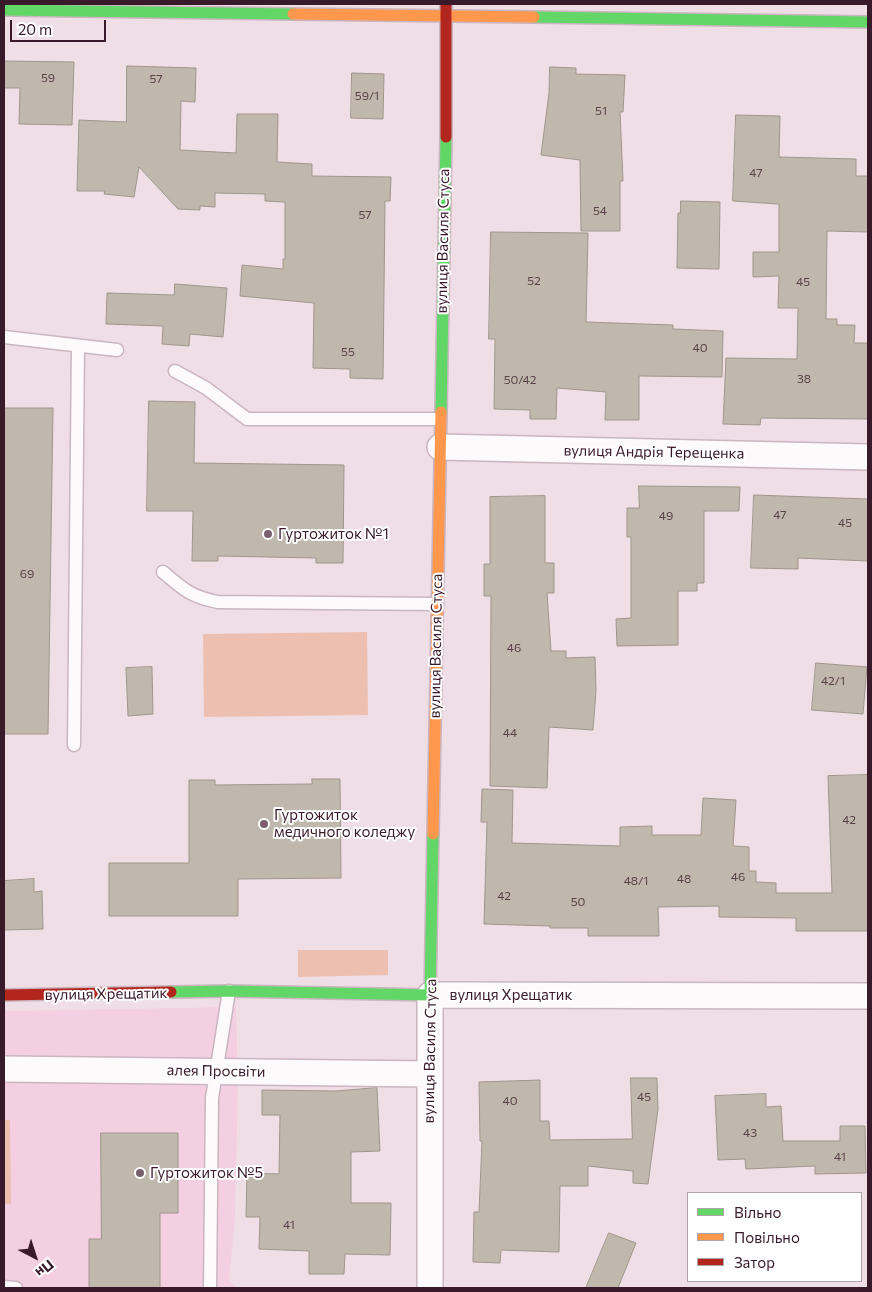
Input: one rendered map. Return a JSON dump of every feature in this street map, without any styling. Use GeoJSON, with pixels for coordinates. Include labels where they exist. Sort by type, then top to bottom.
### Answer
{"type":"FeatureCollection","features":[{"type":"Feature","properties":{"kind":"street","name":"вулиця Василя Стуса"},"geometry":{"type":"LineString","coordinates":[[430,1288],[429,1074],[447,65],[446,4]]}},
{"type":"Feature","properties":{"kind":"street"},"geometry":{"type":"LineString","coordinates":[[4,10],[868,22]]}},
{"type":"Feature","properties":{"kind":"street","name":"вулиця Андрія Терещенка"},"geometry":{"type":"LineString","coordinates":[[440,447],[868,457]]}},
{"type":"Feature","properties":{"kind":"street","name":"вулиця Хрещатик"},"geometry":{"type":"LineString","coordinates":[[4,995],[229,992],[430,995],[868,996]]}},
{"type":"Feature","properties":{"kind":"street","name":"алея Просвіти"},"geometry":{"type":"LineString","coordinates":[[4,1069],[429,1074]]}},
{"type":"Feature","properties":{"kind":"lane"},"geometry":{"type":"LineString","coordinates":[[4,337],[117,350]]}},
{"type":"Feature","properties":{"kind":"lane"},"geometry":{"type":"LineString","coordinates":[[74,745],[78,346]]}},
{"type":"Feature","properties":{"kind":"lane"},"geometry":{"type":"LineString","coordinates":[[174,371],[206,388],[247,418],[440,419]]}},
{"type":"Feature","properties":{"kind":"lane"},"geometry":{"type":"LineString","coordinates":[[162,572],[184,590],[200,599],[218,602],[437,604]]}},
{"type":"Feature","properties":{"kind":"lane"},"geometry":{"type":"LineString","coordinates":[[210,1288],[212,1098],[229,992]]}},
{"type":"Feature","properties":{"kind":"lane"},"geometry":{"type":"LineString","coordinates":[[4,1287],[16,1288]]}},
{"type":"Feature","properties":{"kind":"shaded area"},"geometry":{"type":"Polygon","coordinates":[[[367,632],[368,715],[204,717],[203,634],[367,632]]]}},
{"type":"Feature","properties":{"kind":"shaded area"},"geometry":{"type":"Polygon","coordinates":[[[298,950],[388,950],[388,975],[298,977],[298,950]]]}},
{"type":"Feature","properties":{"kind":"shaded area"},"geometry":{"type":"Polygon","coordinates":[[[236,1007],[238,1083],[235,1217],[229,1280],[236,1288],[4,1288],[4,1011],[236,1007]]]}},
{"type":"Feature","properties":{"kind":"shaded area"},"geometry":{"type":"Polygon","coordinates":[[[4,1120],[10,1120],[11,1204],[4,1204],[4,1120]]]}},
{"type":"Feature","properties":{"kind":"building"},"geometry":{"type":"Polygon","coordinates":[[[4,61],[74,62],[72,125],[19,124],[20,88],[4,88],[4,61]]]}},
{"type":"Feature","properties":{"kind":"building"},"geometry":{"type":"Polygon","coordinates":[[[127,66],[196,68],[195,102],[181,101],[180,150],[236,153],[237,114],[278,114],[277,162],[312,164],[312,176],[391,177],[390,201],[385,201],[383,379],[350,378],[350,369],[313,368],[314,303],[240,296],[242,265],[283,269],[283,259],[285,259],[285,202],[265,201],[265,194],[215,193],[215,207],[200,206],[200,210],[178,209],[139,167],[134,197],[104,194],[105,191],[77,191],[79,120],[126,122],[127,66]]]}},
{"type":"Feature","properties":{"kind":"building"},"geometry":{"type":"Polygon","coordinates":[[[550,67],[576,68],[576,74],[625,75],[623,112],[620,112],[623,181],[620,181],[620,231],[581,231],[580,160],[541,155],[549,93],[550,67]]]}},
{"type":"Feature","properties":{"kind":"building"},"geometry":{"type":"Polygon","coordinates":[[[352,73],[384,74],[383,119],[351,118],[352,73]]]}},
{"type":"Feature","properties":{"kind":"building"},"geometry":{"type":"Polygon","coordinates":[[[736,115],[780,116],[779,157],[856,159],[856,176],[868,176],[868,232],[827,231],[826,319],[837,319],[837,325],[855,325],[854,343],[868,343],[868,419],[761,418],[760,425],[723,424],[726,358],[797,359],[798,308],[778,308],[779,276],[753,277],[753,252],[779,252],[779,204],[733,201],[736,115]]]}},
{"type":"Feature","properties":{"kind":"building"},"geometry":{"type":"Polygon","coordinates":[[[681,201],[720,202],[719,269],[677,268],[678,213],[680,213],[681,201]]]}},
{"type":"Feature","properties":{"kind":"building"},"geometry":{"type":"Polygon","coordinates":[[[491,232],[588,233],[586,322],[673,325],[673,329],[723,331],[722,377],[639,376],[639,420],[605,420],[606,392],[557,388],[556,419],[530,419],[530,410],[494,409],[495,339],[489,339],[491,232]]]}},
{"type":"Feature","properties":{"kind":"building"},"geometry":{"type":"Polygon","coordinates":[[[175,284],[227,288],[223,337],[190,334],[189,346],[162,344],[163,326],[106,324],[107,293],[174,295],[175,284]]]}},
{"type":"Feature","properties":{"kind":"building","name":"Гуртожиток №1"},"geometry":{"type":"Polygon","coordinates":[[[149,401],[195,402],[194,463],[344,465],[343,563],[316,563],[316,558],[218,556],[218,561],[192,561],[193,511],[147,511],[149,401]]]}},
{"type":"Feature","properties":{"kind":"building"},"geometry":{"type":"Polygon","coordinates":[[[4,408],[53,408],[48,734],[4,734],[4,408]]]}},
{"type":"Feature","properties":{"kind":"building"},"geometry":{"type":"Polygon","coordinates":[[[639,486],[740,487],[739,511],[704,511],[704,583],[697,583],[697,591],[678,591],[678,645],[617,646],[616,619],[631,618],[631,537],[627,537],[627,508],[639,508],[639,486]]]}},
{"type":"Feature","properties":{"kind":"building"},"geometry":{"type":"Polygon","coordinates":[[[754,495],[868,499],[868,561],[798,558],[798,569],[751,568],[754,495]]]}},
{"type":"Feature","properties":{"kind":"building"},"geometry":{"type":"Polygon","coordinates":[[[545,496],[545,563],[554,563],[554,593],[547,593],[551,651],[566,651],[566,658],[595,657],[596,691],[593,730],[549,727],[547,788],[490,786],[491,596],[484,596],[484,564],[490,564],[490,497],[545,496]]]}},
{"type":"Feature","properties":{"kind":"building"},"geometry":{"type":"Polygon","coordinates":[[[816,663],[867,667],[863,714],[812,710],[816,663]]]}},
{"type":"Feature","properties":{"kind":"building"},"geometry":{"type":"Polygon","coordinates":[[[152,667],[153,714],[128,716],[126,668],[152,667]]]}},
{"type":"Feature","properties":{"kind":"building"},"geometry":{"type":"Polygon","coordinates":[[[868,775],[868,931],[796,931],[796,918],[719,917],[719,906],[658,907],[659,936],[588,936],[588,928],[484,924],[487,822],[481,822],[482,789],[513,790],[512,843],[620,846],[620,827],[652,826],[652,835],[701,835],[703,798],[736,800],[733,846],[749,847],[749,871],[756,871],[756,882],[776,883],[776,893],[832,893],[828,776],[868,775]]]}},
{"type":"Feature","properties":{"kind":"building","name":"Гуртожиток медичного коледжу"},"geometry":{"type":"Polygon","coordinates":[[[312,779],[340,779],[341,878],[238,879],[238,916],[109,916],[109,863],[189,863],[189,780],[215,780],[215,785],[312,784],[312,779]]]}},
{"type":"Feature","properties":{"kind":"building"},"geometry":{"type":"Polygon","coordinates":[[[34,879],[34,892],[42,891],[43,929],[4,930],[4,881],[34,879]]]}},
{"type":"Feature","properties":{"kind":"building"},"geometry":{"type":"Polygon","coordinates":[[[631,1078],[657,1078],[658,1109],[648,1184],[633,1183],[633,1171],[588,1166],[588,1186],[560,1186],[559,1252],[501,1250],[500,1263],[473,1262],[474,1212],[479,1212],[482,1141],[480,1141],[479,1082],[540,1080],[540,1121],[549,1121],[550,1140],[632,1139],[631,1078]]]}},
{"type":"Feature","properties":{"kind":"building"},"geometry":{"type":"Polygon","coordinates":[[[377,1088],[380,1151],[351,1152],[351,1203],[391,1203],[390,1255],[345,1254],[344,1274],[309,1274],[309,1251],[259,1249],[260,1217],[246,1217],[247,1173],[279,1174],[280,1115],[262,1115],[262,1090],[335,1091],[377,1088]]]}},
{"type":"Feature","properties":{"kind":"building"},"geometry":{"type":"Polygon","coordinates":[[[766,1094],[766,1107],[781,1106],[783,1141],[840,1141],[840,1126],[865,1126],[866,1173],[815,1174],[815,1166],[746,1169],[745,1159],[718,1160],[715,1096],[766,1094]]]}},
{"type":"Feature","properties":{"kind":"building","name":"Гуртожиток №5"},"geometry":{"type":"Polygon","coordinates":[[[101,1133],[178,1133],[178,1213],[160,1213],[160,1288],[89,1288],[89,1239],[101,1239],[101,1133]]]}},
{"type":"Feature","properties":{"kind":"building"},"geometry":{"type":"Polygon","coordinates":[[[609,1233],[636,1243],[618,1288],[586,1288],[609,1233]]]}},
{"type":"Feature","properties":{"kind":"traffic: fast"},"geometry":{"type":"LineString","coordinates":[[4,10],[293,14]]}},
{"type":"Feature","properties":{"kind":"traffic: fast"},"geometry":{"type":"LineString","coordinates":[[534,17],[868,22]]}},
{"type":"Feature","properties":{"kind":"traffic: fast"},"geometry":{"type":"LineString","coordinates":[[441,412],[446,137]]}},
{"type":"Feature","properties":{"kind":"traffic: fast"},"geometry":{"type":"LineString","coordinates":[[171,992],[229,991],[430,995],[433,834]]}},
{"type":"Feature","properties":{"kind":"traffic: slow"},"geometry":{"type":"LineString","coordinates":[[293,14],[534,17]]}},
{"type":"Feature","properties":{"kind":"traffic: slow"},"geometry":{"type":"LineString","coordinates":[[433,834],[441,412]]}},
{"type":"Feature","properties":{"kind":"traffic: jam"},"geometry":{"type":"LineString","coordinates":[[446,4],[446,137]]}},
{"type":"Feature","properties":{"kind":"traffic: jam"},"geometry":{"type":"LineString","coordinates":[[4,995],[171,992]]}},
{"type":"Feature","properties":{"kind":"place","name":"Гуртожиток №1"},"geometry":{"type":"Point","coordinates":[268,534]}},
{"type":"Feature","properties":{"kind":"place","name":"Гуртожиток медичного коледжу"},"geometry":{"type":"Point","coordinates":[264,824]}},
{"type":"Feature","properties":{"kind":"place","name":"Гуртожиток №5"},"geometry":{"type":"Point","coordinates":[140,1173]}}]}
